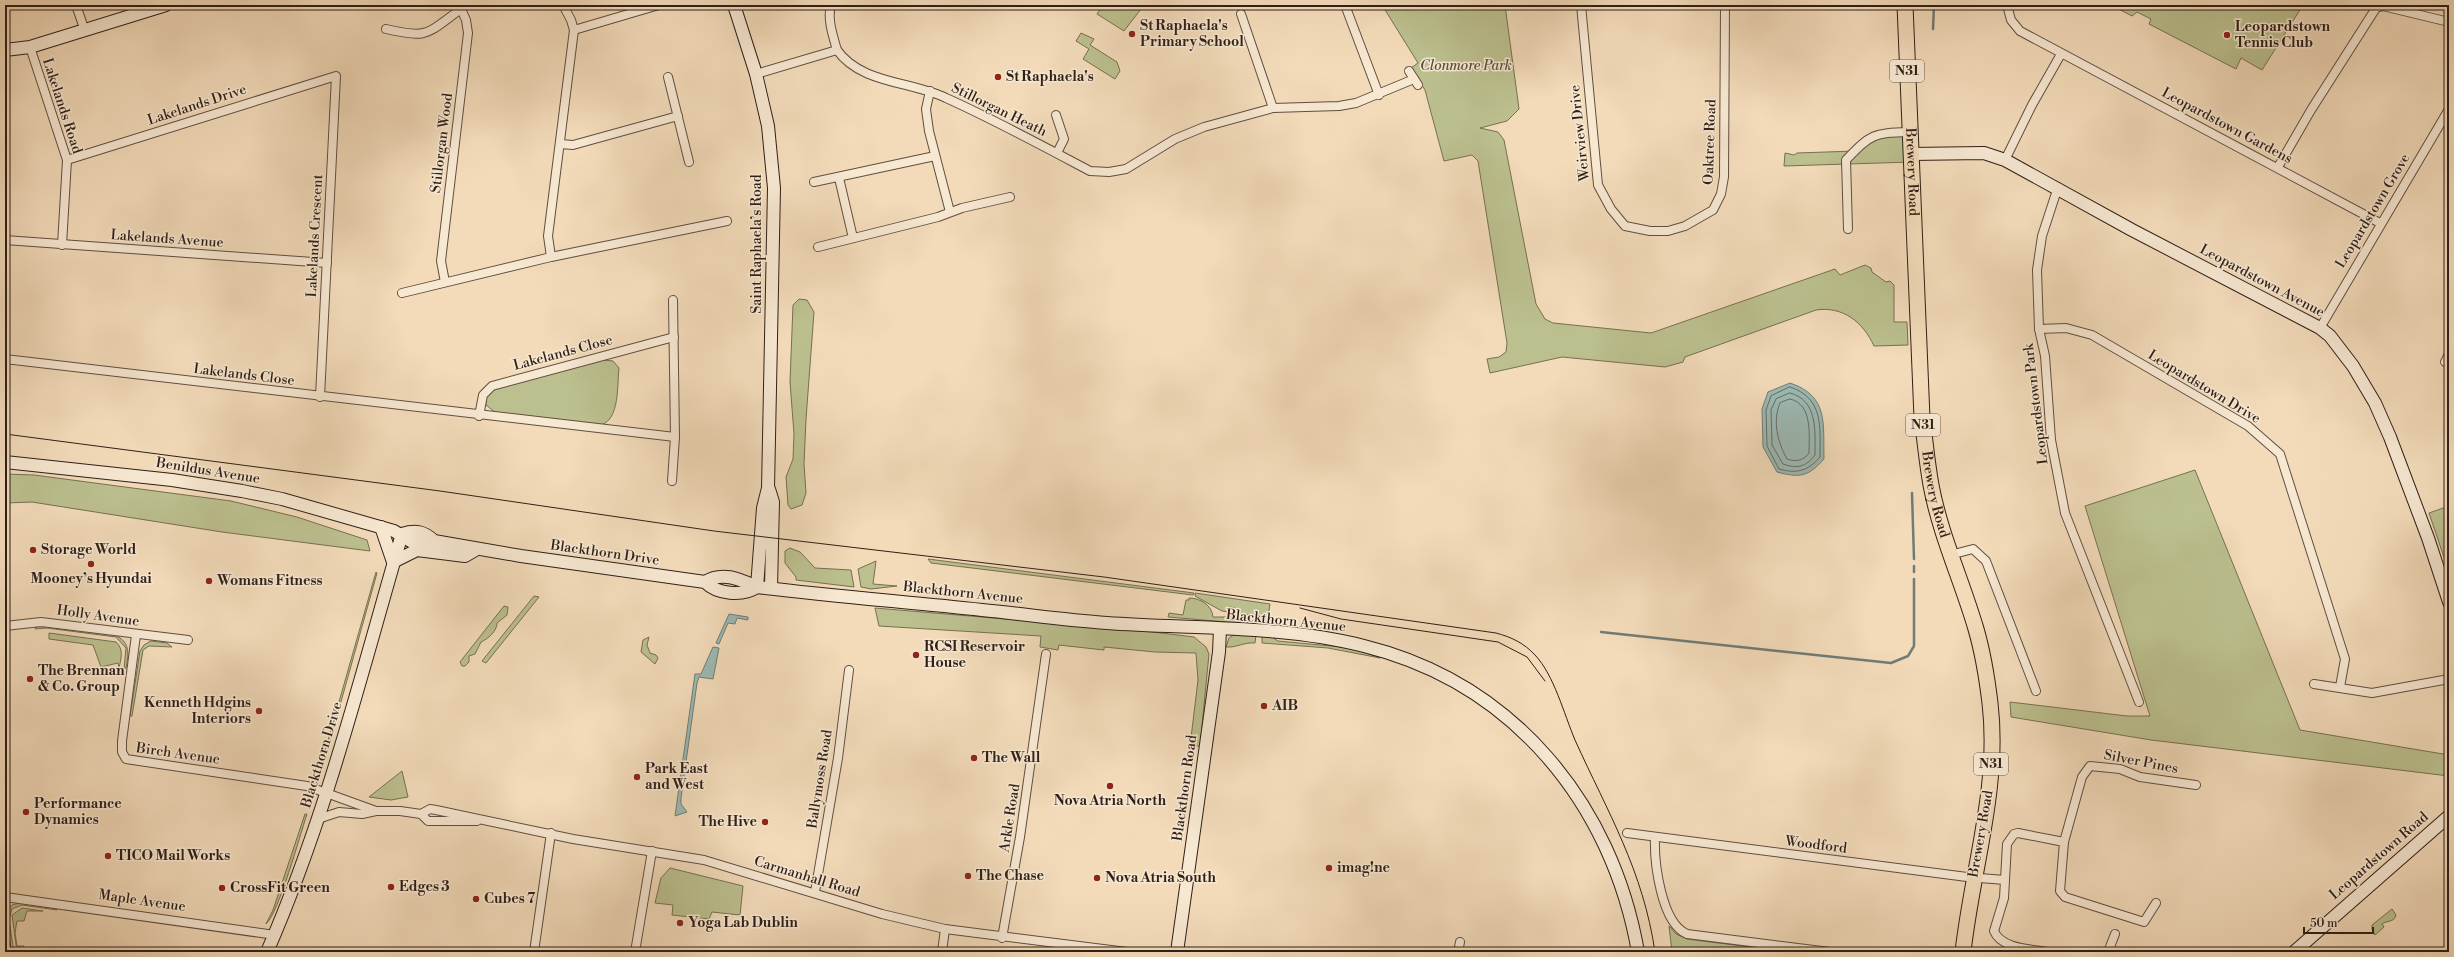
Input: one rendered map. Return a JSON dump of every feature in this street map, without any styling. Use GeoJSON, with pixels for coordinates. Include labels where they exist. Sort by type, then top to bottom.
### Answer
{"type":"FeatureCollection","features":[{"type":"Feature","properties":{"kind":"highway","name":"Brewery Road"},"geometry":{"type":"LineString","coordinates":[[1905,5],[1909,132],[1922,418],[1931,485],[1950,555],[1976,629],[1984,663],[1990,705],[1992,748],[1990,790],[1974,878],[1963,952]]}},
{"type":"Feature","properties":{"kind":"street"},"geometry":{"type":"LineString","coordinates":[[76,5],[85,31]]}},
{"type":"Feature","properties":{"kind":"street"},"geometry":{"type":"LineString","coordinates":[[5,50],[30,47],[166,5]]}},
{"type":"Feature","properties":{"kind":"street"},"geometry":{"type":"LineString","coordinates":[[552,257],[548,236],[574,30],[564,5]]}},
{"type":"Feature","properties":{"kind":"street"},"geometry":{"type":"LineString","coordinates":[[574,30],[659,5]]}},
{"type":"Feature","properties":{"kind":"street","name":"Saint Raphaela’s Road"},"geometry":{"type":"LineString","coordinates":[[734,5],[756,74],[768,126],[774,188],[768,488],[763,514],[757,587]]}},
{"type":"Feature","properties":{"kind":"street","name":"Stillorgan Heath"},"geometry":{"type":"LineString","coordinates":[[831,5],[829,11],[832,36],[837,50],[842,58],[864,73],[930,91],[945,97],[1090,171],[1109,172],[1126,168],[1175,139],[1204,127],[1273,108],[1340,106],[1356,103],[1416,82],[1409,71]]}},
{"type":"Feature","properties":{"kind":"street"},"geometry":{"type":"LineString","coordinates":[[1345,5],[1379,95]]}},
{"type":"Feature","properties":{"kind":"street","name":"Weirview Drive"},"geometry":{"type":"LineString","coordinates":[[1581,5],[1598,185],[1611,209],[1625,226],[1650,231]]}},
{"type":"Feature","properties":{"kind":"street","name":"Oaktree Road"},"geometry":{"type":"LineString","coordinates":[[1650,231],[1668,231],[1685,226],[1713,210],[1722,194],[1724,177],[1726,5]]}},
{"type":"Feature","properties":{"kind":"street","name":"Leopardstown Gardens"},"geometry":{"type":"LineString","coordinates":[[2007,5],[2011,20],[2020,31],[2380,223]]}},
{"type":"Feature","properties":{"kind":"street"},"geometry":{"type":"LineString","coordinates":[[2278,168],[2313,106],[2372,11],[2383,6],[2449,22]]}},
{"type":"Feature","properties":{"kind":"street","name":"Stillorgan Wood"},"geometry":{"type":"LineString","coordinates":[[386,29],[414,36],[426,34],[463,7],[468,33],[441,261],[445,282]]}},
{"type":"Feature","properties":{"kind":"street"},"geometry":{"type":"LineString","coordinates":[[1241,14],[1273,108]]}},
{"type":"Feature","properties":{"kind":"street","name":"Lakelands Road"},"geometry":{"type":"LineString","coordinates":[[30,47],[67,160],[62,245]]}},
{"type":"Feature","properties":{"kind":"street"},"geometry":{"type":"LineString","coordinates":[[756,74],[837,50]]}},
{"type":"Feature","properties":{"kind":"street"},"geometry":{"type":"LineString","coordinates":[[2005,160],[2032,105],[2061,54]]}},
{"type":"Feature","properties":{"kind":"street","name":"Lakelands Drive"},"geometry":{"type":"LineString","coordinates":[[67,160],[336,76]]}},
{"type":"Feature","properties":{"kind":"street","name":"Lakelands Crescent"},"geometry":{"type":"LineString","coordinates":[[320,397],[336,76]]}},
{"type":"Feature","properties":{"kind":"street"},"geometry":{"type":"LineString","coordinates":[[668,77],[689,162]]}},
{"type":"Feature","properties":{"kind":"street","name":"Stillorgan Heath"},"geometry":{"type":"LineString","coordinates":[[930,91],[926,109],[935,156],[950,212]]}},
{"type":"Feature","properties":{"kind":"street","name":"Leopardstown Grove"},"geometry":{"type":"LineString","coordinates":[[2320,328],[2380,223],[2449,109]]}},
{"type":"Feature","properties":{"kind":"street","name":"Stillorgan Heath"},"geometry":{"type":"LineString","coordinates":[[1056,115],[1064,138],[1057,153]]}},
{"type":"Feature","properties":{"kind":"street"},"geometry":{"type":"LineString","coordinates":[[560,144],[573,145],[678,116]]}},
{"type":"Feature","properties":{"kind":"street"},"geometry":{"type":"LineString","coordinates":[[1848,229],[1846,160],[1865,141],[1880,132],[1909,132]]}},
{"type":"Feature","properties":{"kind":"street","name":"Leopardstown Avenue"},"geometry":{"type":"LineString","coordinates":[[1910,154],[1984,153],[2005,160],[2058,187],[2132,230],[2320,328],[2347,355],[2375,403],[2413,495],[2449,602]]}},
{"type":"Feature","properties":{"kind":"street"},"geometry":{"type":"LineString","coordinates":[[814,182],[839,178],[935,156]]}},
{"type":"Feature","properties":{"kind":"street"},"geometry":{"type":"LineString","coordinates":[[839,178],[853,238]]}},
{"type":"Feature","properties":{"kind":"street","name":"Leopardstown Park"},"geometry":{"type":"LineString","coordinates":[[2058,187],[2039,250],[2037,281],[2039,329],[2045,356],[2051,440],[2065,513],[2139,702]]}},
{"type":"Feature","properties":{"kind":"street"},"geometry":{"type":"LineString","coordinates":[[818,247],[917,223],[950,212],[1010,197]]}},
{"type":"Feature","properties":{"kind":"street"},"geometry":{"type":"LineString","coordinates":[[402,293],[552,257],[727,221]]}},
{"type":"Feature","properties":{"kind":"street","name":"Lakelands Avenue"},"geometry":{"type":"LineString","coordinates":[[5,240],[327,263]]}},
{"type":"Feature","properties":{"kind":"street"},"geometry":{"type":"LineString","coordinates":[[672,481],[675,437],[673,300]]}},
{"type":"Feature","properties":{"kind":"street","name":"Leopardstown Drive"},"geometry":{"type":"LineString","coordinates":[[2039,329],[2066,328],[2092,335],[2248,426],[2280,454],[2345,659],[2340,687]]}},
{"type":"Feature","properties":{"kind":"street","name":"Lakelands Close"},"geometry":{"type":"LineString","coordinates":[[479,416],[483,395],[492,386],[674,337]]}},
{"type":"Feature","properties":{"kind":"street"},"geometry":{"type":"LineString","coordinates":[[2445,362],[2449,354]]}},
{"type":"Feature","properties":{"kind":"street","name":"Lakelands Close"},"geometry":{"type":"LineString","coordinates":[[5,359],[479,416],[675,437]]}},
{"type":"Feature","properties":{"kind":"street","name":"Benildus Avenue"},"geometry":{"type":"LineString","coordinates":[[5,462],[172,480],[242,491],[288,500],[402,534]]}},
{"type":"Feature","properties":{"kind":"street","name":"Saint Raphaela’s Road"},"geometry":{"type":"LineString","coordinates":[[768,488],[773,502],[771,588]]}},
{"type":"Feature","properties":{"kind":"street"},"geometry":{"type":"LineString","coordinates":[[381,527],[393,562]]}},
{"type":"Feature","properties":{"kind":"street","name":"Blackthorn Drive"},"geometry":{"type":"LineString","coordinates":[[267,952],[299,876],[327,793],[402,534],[412,542],[422,543],[434,541],[477,549],[705,582],[714,576],[734,578],[757,587],[771,588]]}},
{"type":"Feature","properties":{"kind":"street","name":"Blackthorn Drive"},"geometry":{"type":"LineString","coordinates":[[393,562],[417,550],[465,556],[477,549]]}},
{"type":"Feature","properties":{"kind":"street"},"geometry":{"type":"LineString","coordinates":[[1950,555],[1973,549],[1986,561],[2036,691]]}},
{"type":"Feature","properties":{"kind":"street","name":"Blackthorn Avenue"},"geometry":{"type":"LineString","coordinates":[[771,588],[1105,623],[1279,633],[1363,646],[1442,675],[1504,716],[1550,758],[1572,786],[1589,813],[1608,850],[1618,874],[1638,952]]}},
{"type":"Feature","properties":{"kind":"street","name":"Holly Avenue"},"geometry":{"type":"LineString","coordinates":[[5,626],[41,622],[136,635],[188,640]]}},
{"type":"Feature","properties":{"kind":"street","name":"Blackthorn Road"},"geometry":{"type":"LineString","coordinates":[[1177,952],[1220,652],[1220,629]]}},
{"type":"Feature","properties":{"kind":"street","name":"Birch Avenue"},"geometry":{"type":"LineString","coordinates":[[136,635],[122,742],[122,752],[126,759],[307,786],[327,793]]}},
{"type":"Feature","properties":{"kind":"street","name":"Arkle Road"},"geometry":{"type":"LineString","coordinates":[[1002,938],[1020,837],[1046,654]]}},
{"type":"Feature","properties":{"kind":"street","name":"Ballymoss Road"},"geometry":{"type":"LineString","coordinates":[[815,892],[838,758],[849,670]]}},
{"type":"Feature","properties":{"kind":"street"},"geometry":{"type":"LineString","coordinates":[[2314,684],[2372,693],[2449,679]]}},
{"type":"Feature","properties":{"kind":"street","name":"Silver Pines"},"geometry":{"type":"LineString","coordinates":[[2156,903],[2144,922],[2061,894],[2064,842],[2082,777],[2090,766],[2120,769],[2140,777],[2196,785]]}},
{"type":"Feature","properties":{"kind":"street","name":"Carmanhall Road"},"geometry":{"type":"LineString","coordinates":[[327,793],[376,811]]}},
{"type":"Feature","properties":{"kind":"street","name":"Carmanhall Road"},"geometry":{"type":"LineString","coordinates":[[318,819],[339,812],[362,814],[376,811],[421,814],[430,809],[466,815],[480,821],[704,860],[815,892],[882,914],[945,929],[1002,938],[1127,952]]}},
{"type":"Feature","properties":{"kind":"street","name":"Carmanhall Road"},"geometry":{"type":"LineString","coordinates":[[421,814],[428,821],[454,823],[480,821]]}},
{"type":"Feature","properties":{"kind":"street","name":"Leopardstown Road"},"geometry":{"type":"LineString","coordinates":[[2294,952],[2449,816]]}},
{"type":"Feature","properties":{"kind":"street"},"geometry":{"type":"LineString","coordinates":[[534,952],[551,833]]}},
{"type":"Feature","properties":{"kind":"street","name":"Woodford"},"geometry":{"type":"LineString","coordinates":[[1627,833],[1974,878]]}},
{"type":"Feature","properties":{"kind":"street"},"geometry":{"type":"LineString","coordinates":[[2048,952],[2015,949],[1996,936],[1994,931],[2004,898],[2007,844],[2014,834],[2064,842]]}},
{"type":"Feature","properties":{"kind":"street"},"geometry":{"type":"LineString","coordinates":[[1654,837],[1654,862],[1672,921],[1681,931],[1687,934],[1830,952]]}},
{"type":"Feature","properties":{"kind":"street"},"geometry":{"type":"LineString","coordinates":[[635,952],[652,851]]}},
{"type":"Feature","properties":{"kind":"street"},"geometry":{"type":"LineString","coordinates":[[1974,878],[2005,880]]}},
{"type":"Feature","properties":{"kind":"street","name":"Maple Avenue"},"geometry":{"type":"LineString","coordinates":[[5,897],[275,935]]}},
{"type":"Feature","properties":{"kind":"street"},"geometry":{"type":"LineString","coordinates":[[942,952],[945,929]]}},
{"type":"Feature","properties":{"kind":"street"},"geometry":{"type":"LineString","coordinates":[[2108,952],[2115,934]]}},
{"type":"Feature","properties":{"kind":"street"},"geometry":{"type":"LineString","coordinates":[[5,940],[6,952]]}},
{"type":"Feature","properties":{"kind":"street"},"geometry":{"type":"LineString","coordinates":[[1458,952],[1460,942]]}},
{"type":"Feature","properties":{"kind":"green space"},"geometry":{"type":"Polygon","coordinates":[[[1103,5],[1137,5],[1141,9],[1124,31],[1097,14],[1103,5]]]}},
{"type":"Feature","properties":{"kind":"green space","name":"Clonmore Park"},"geometry":{"type":"Polygon","coordinates":[[[1382,5],[1505,5],[1519,109],[1507,121],[1480,128],[1498,132],[1504,140],[1536,304],[1545,319],[1553,323],[1651,333],[1835,269],[1840,275],[1865,265],[1871,268],[1872,272],[1886,282],[1890,281],[1894,285],[1894,322],[1907,322],[1908,345],[1874,346],[1858,323],[1843,313],[1826,309],[1816,310],[1685,357],[1683,362],[1665,367],[1562,357],[1490,373],[1487,359],[1499,357],[1506,352],[1507,343],[1478,161],[1472,155],[1444,161],[1425,90],[1411,68],[1418,63],[1382,5]]]}},
{"type":"Feature","properties":{"kind":"green space","name":"Leopardstown Tennis Club"},"geometry":{"type":"Polygon","coordinates":[[[2111,5],[2303,5],[2262,70],[2241,58],[2236,69],[2149,24],[2151,19],[2137,12],[2132,16],[2111,5]]]}},
{"type":"Feature","properties":{"kind":"green space"},"geometry":{"type":"Polygon","coordinates":[[[1081,33],[1094,39],[1090,45],[1117,62],[1120,71],[1115,79],[1083,59],[1089,49],[1076,41],[1081,33]]]}},
{"type":"Feature","properties":{"kind":"green space"},"geometry":{"type":"Polygon","coordinates":[[[1909,132],[1912,162],[1784,166],[1785,153],[1794,155],[1797,153],[1855,151],[1866,141],[1909,132]]]}},
{"type":"Feature","properties":{"kind":"green space"},"geometry":{"type":"Polygon","coordinates":[[[5,163],[9,175],[6,233],[5,233],[5,163]]]}},
{"type":"Feature","properties":{"kind":"green space"},"geometry":{"type":"Polygon","coordinates":[[[799,299],[807,300],[814,312],[804,464],[806,493],[802,505],[791,509],[788,505],[786,477],[793,459],[794,434],[790,382],[793,305],[799,299]]]}},
{"type":"Feature","properties":{"kind":"green space"},"geometry":{"type":"Polygon","coordinates":[[[604,360],[613,361],[619,368],[615,409],[607,422],[601,425],[496,413],[486,405],[486,397],[494,388],[604,360]]]}},
{"type":"Feature","properties":{"kind":"green space"},"geometry":{"type":"Polygon","coordinates":[[[2195,470],[2300,730],[2449,755],[2449,776],[2151,740],[2011,717],[2010,702],[2127,716],[2150,716],[2085,506],[2195,470]]]}},
{"type":"Feature","properties":{"kind":"green space"},"geometry":{"type":"Polygon","coordinates":[[[5,474],[34,475],[231,501],[297,517],[367,540],[370,551],[222,532],[32,502],[5,503],[5,474]]]}},
{"type":"Feature","properties":{"kind":"green space"},"geometry":{"type":"Polygon","coordinates":[[[2449,506],[2449,572],[2429,513],[2449,506]]]}},
{"type":"Feature","properties":{"kind":"green space"},"geometry":{"type":"Polygon","coordinates":[[[790,548],[800,552],[815,568],[851,570],[854,587],[796,580],[796,577],[785,563],[785,551],[790,548]]]}},
{"type":"Feature","properties":{"kind":"green space"},"geometry":{"type":"Polygon","coordinates":[[[928,559],[1194,593],[1193,595],[931,563],[928,559]]]}},
{"type":"Feature","properties":{"kind":"green space"},"geometry":{"type":"Polygon","coordinates":[[[876,561],[873,584],[897,586],[871,589],[861,587],[858,569],[876,561]]]}},
{"type":"Feature","properties":{"kind":"green space"},"geometry":{"type":"Polygon","coordinates":[[[376,572],[377,573],[323,766],[321,765],[376,572]]]}},
{"type":"Feature","properties":{"kind":"green space"},"geometry":{"type":"Polygon","coordinates":[[[1195,593],[1270,604],[1268,617],[1234,613],[1235,608],[1229,607],[1228,612],[1222,611],[1195,596],[1195,593]]]}},
{"type":"Feature","properties":{"kind":"green space"},"geometry":{"type":"Polygon","coordinates":[[[534,596],[539,597],[486,663],[482,661],[534,596]]]}},
{"type":"Feature","properties":{"kind":"green space"},"geometry":{"type":"Polygon","coordinates":[[[1189,598],[1197,599],[1205,603],[1210,609],[1213,617],[1239,617],[1238,623],[1168,617],[1169,613],[1183,615],[1186,600],[1189,600],[1189,598]]]}},
{"type":"Feature","properties":{"kind":"green space"},"geometry":{"type":"Polygon","coordinates":[[[504,606],[508,607],[507,615],[497,623],[497,626],[492,634],[481,642],[475,654],[469,656],[469,662],[465,666],[462,666],[460,662],[504,606]]]}},
{"type":"Feature","properties":{"kind":"green space"},"geometry":{"type":"Polygon","coordinates":[[[875,608],[1136,630],[1194,637],[1206,647],[1209,654],[1200,746],[1190,746],[1198,680],[1196,653],[1155,652],[1104,647],[1104,650],[1059,645],[1058,650],[1040,647],[1041,636],[879,626],[875,608]]]}},
{"type":"Feature","properties":{"kind":"green space"},"geometry":{"type":"Polygon","coordinates":[[[44,626],[115,635],[123,641],[127,648],[128,658],[126,668],[124,669],[126,648],[116,637],[47,628],[35,629],[36,627],[44,626]]]}},
{"type":"Feature","properties":{"kind":"green space"},"geometry":{"type":"Polygon","coordinates":[[[49,633],[116,642],[121,651],[119,668],[118,663],[101,667],[93,645],[49,639],[49,633]]]}},
{"type":"Feature","properties":{"kind":"green space"},"geometry":{"type":"Polygon","coordinates":[[[1235,634],[1256,635],[1255,643],[1226,647],[1229,638],[1235,634]]]}},
{"type":"Feature","properties":{"kind":"green space"},"geometry":{"type":"Polygon","coordinates":[[[1262,636],[1270,636],[1278,641],[1352,648],[1380,658],[1328,648],[1262,643],[1262,636]]]}},
{"type":"Feature","properties":{"kind":"green space"},"geometry":{"type":"Polygon","coordinates":[[[649,637],[647,645],[650,653],[656,655],[658,658],[655,664],[641,652],[643,640],[649,637]]]}},
{"type":"Feature","properties":{"kind":"green space"},"geometry":{"type":"Polygon","coordinates":[[[151,641],[167,643],[172,647],[149,646],[143,650],[132,716],[130,716],[140,651],[144,645],[151,641]]]}},
{"type":"Feature","properties":{"kind":"green space"},"geometry":{"type":"Polygon","coordinates":[[[402,771],[408,797],[391,800],[369,797],[402,771]]]}},
{"type":"Feature","properties":{"kind":"green space"},"geometry":{"type":"Polygon","coordinates":[[[305,814],[307,814],[283,889],[277,905],[266,924],[273,910],[305,814]]]}},
{"type":"Feature","properties":{"kind":"green space"},"geometry":{"type":"Polygon","coordinates":[[[670,868],[743,886],[740,915],[712,912],[709,919],[672,915],[673,905],[655,903],[661,878],[670,868]]]}},
{"type":"Feature","properties":{"kind":"green space"},"geometry":{"type":"Polygon","coordinates":[[[20,903],[56,908],[57,910],[22,905],[12,909],[9,920],[14,952],[11,952],[7,917],[8,910],[12,905],[20,903]]]}},
{"type":"Feature","properties":{"kind":"green space"},"geometry":{"type":"Polygon","coordinates":[[[22,908],[43,911],[27,911],[24,921],[17,921],[15,933],[17,946],[24,946],[23,952],[17,952],[12,915],[22,908]]]}},
{"type":"Feature","properties":{"kind":"green space"},"geometry":{"type":"Polygon","coordinates":[[[2392,909],[2396,915],[2395,918],[2382,924],[2384,927],[2375,935],[2372,925],[2392,909]]]}},
{"type":"Feature","properties":{"kind":"green space"},"geometry":{"type":"Polygon","coordinates":[[[1669,926],[1676,934],[1687,939],[1766,949],[1766,952],[1672,952],[1669,926]]]}},
{"type":"Feature","properties":{"kind":"water"},"geometry":{"type":"Polygon","coordinates":[[[1790,383],[1812,395],[1818,404],[1824,434],[1824,459],[1808,473],[1798,475],[1777,472],[1763,447],[1762,409],[1768,392],[1790,383]]]}},
{"type":"Feature","properties":{"kind":"water"},"geometry":{"type":"Polygon","coordinates":[[[729,614],[748,617],[748,620],[737,618],[735,624],[728,623],[719,644],[716,643],[729,614]]]}},
{"type":"Feature","properties":{"kind":"water"},"geometry":{"type":"Polygon","coordinates":[[[713,647],[719,648],[713,679],[699,677],[697,683],[681,798],[681,804],[687,812],[675,816],[695,674],[701,674],[713,647]]]}},
{"type":"Feature","properties":{"kind":"waterway"},"geometry":{"type":"LineString","coordinates":[[1933,29],[1934,5]]}},
{"type":"Feature","properties":{"kind":"waterway"},"geometry":{"type":"LineString","coordinates":[[1912,493],[1914,559]]}},
{"type":"Feature","properties":{"kind":"waterway"},"geometry":{"type":"LineString","coordinates":[[1914,566],[1914,572]]}},
{"type":"Feature","properties":{"kind":"waterway"},"geometry":{"type":"LineString","coordinates":[[1601,632],[1891,663],[1908,656],[1914,646],[1914,579]]}},
{"type":"Feature","properties":{"kind":"tram line"},"geometry":{"type":"LineString","coordinates":[[5,434],[440,491],[714,531],[1104,577],[1496,633],[1517,641],[1526,647],[1542,663],[1548,673],[1575,740],[1612,818],[1633,868],[1642,895],[1655,952]]}},
{"type":"Feature","properties":{"kind":"tram line"},"geometry":{"type":"LineString","coordinates":[[1300,608],[1341,619],[1498,642],[1527,657],[1545,681]]}},
{"type":"Feature","properties":{"kind":"place","name":"St Raphaela's Primary School"},"geometry":{"type":"Point","coordinates":[1132,34]}},
{"type":"Feature","properties":{"kind":"place","name":"Leopardstown Tennis Club"},"geometry":{"type":"Point","coordinates":[2227,35]}},
{"type":"Feature","properties":{"kind":"place","name":"St Raphaela's"},"geometry":{"type":"Point","coordinates":[998,77]}},
{"type":"Feature","properties":{"kind":"place","name":"Storage World"},"geometry":{"type":"Point","coordinates":[33,550]}},
{"type":"Feature","properties":{"kind":"place","name":"Mooney’s Hyundai"},"geometry":{"type":"Point","coordinates":[91,564]}},
{"type":"Feature","properties":{"kind":"place","name":"Womans Fitness"},"geometry":{"type":"Point","coordinates":[209,581]}},
{"type":"Feature","properties":{"kind":"place","name":"RCSI Reservoir House"},"geometry":{"type":"Point","coordinates":[916,655]}},
{"type":"Feature","properties":{"kind":"place","name":"The Brennan & Co. Group"},"geometry":{"type":"Point","coordinates":[30,679]}},
{"type":"Feature","properties":{"kind":"place","name":"AIB"},"geometry":{"type":"Point","coordinates":[1264,706]}},
{"type":"Feature","properties":{"kind":"place","name":"Kenneth Hdgins Interiors"},"geometry":{"type":"Point","coordinates":[259,711]}},
{"type":"Feature","properties":{"kind":"place","name":"The Wall"},"geometry":{"type":"Point","coordinates":[974,758]}},
{"type":"Feature","properties":{"kind":"place","name":"Park East and West"},"geometry":{"type":"Point","coordinates":[637,777]}},
{"type":"Feature","properties":{"kind":"place","name":"Nova Atria North"},"geometry":{"type":"Point","coordinates":[1110,786]}},
{"type":"Feature","properties":{"kind":"place","name":"Performance Dynamics"},"geometry":{"type":"Point","coordinates":[26,812]}},
{"type":"Feature","properties":{"kind":"place","name":"The Hive"},"geometry":{"type":"Point","coordinates":[765,822]}},
{"type":"Feature","properties":{"kind":"place","name":"TICO Mail Works"},"geometry":{"type":"Point","coordinates":[108,856]}},
{"type":"Feature","properties":{"kind":"place","name":"imag!ne"},"geometry":{"type":"Point","coordinates":[1329,868]}},
{"type":"Feature","properties":{"kind":"place","name":"The Chase"},"geometry":{"type":"Point","coordinates":[968,876]}},
{"type":"Feature","properties":{"kind":"place","name":"Nova Atria South"},"geometry":{"type":"Point","coordinates":[1097,878]}},
{"type":"Feature","properties":{"kind":"place","name":"Edges 3"},"geometry":{"type":"Point","coordinates":[391,887]}},
{"type":"Feature","properties":{"kind":"place","name":"CrossFit Green"},"geometry":{"type":"Point","coordinates":[222,888]}},
{"type":"Feature","properties":{"kind":"place","name":"Cubes 7"},"geometry":{"type":"Point","coordinates":[476,899]}},
{"type":"Feature","properties":{"kind":"place","name":"Yoga Lab Dublin"},"geometry":{"type":"Point","coordinates":[680,923]}}]}
